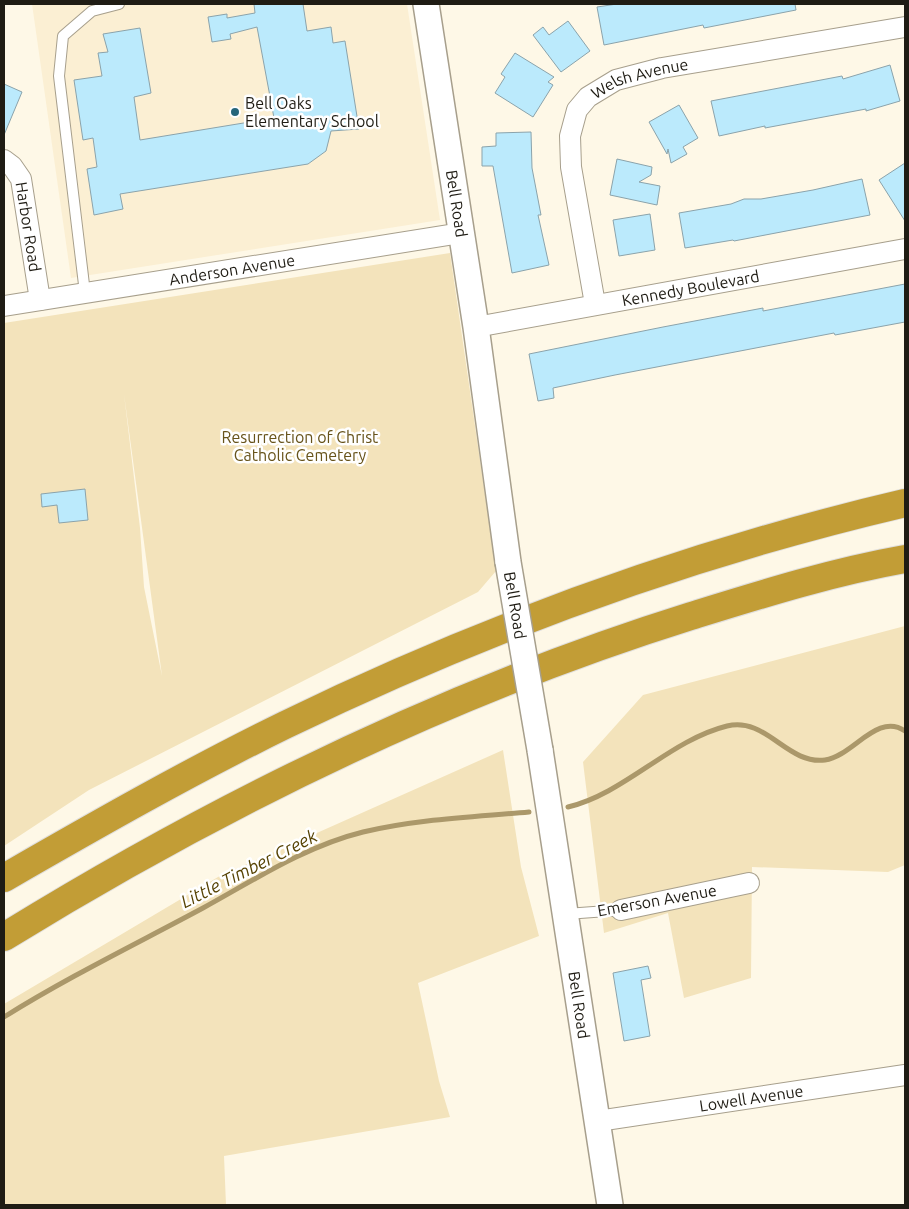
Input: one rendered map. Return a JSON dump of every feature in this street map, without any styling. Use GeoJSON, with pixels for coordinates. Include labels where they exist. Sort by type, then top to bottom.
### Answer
{"type":"FeatureCollection","features":[{"type":"Feature","properties":{"kind":"highway"},"geometry":{"type":"LineString","coordinates":[[8,876],[160,789],[286,725],[491,634],[583,598],[712,554],[905,503]]}},
{"type":"Feature","properties":{"kind":"highway"},"geometry":{"type":"LineString","coordinates":[[4,937],[96,880],[246,798],[313,765],[472,695],[649,629],[806,581],[905,559]]}},
{"type":"Feature","properties":{"kind":"street","name":"Bell Road"},"geometry":{"type":"LineString","coordinates":[[426,4],[476,327],[508,562],[540,750],[610,1205]]}},
{"type":"Feature","properties":{"kind":"street","name":"Welsh Avenue"},"geometry":{"type":"LineString","coordinates":[[594,304],[571,167],[570,136],[577,110],[588,97],[616,80],[662,68],[905,27]]}},
{"type":"Feature","properties":{"kind":"street","name":"Harbor Road"},"geometry":{"type":"LineString","coordinates":[[4,160],[12,166],[21,179],[40,300]]}},
{"type":"Feature","properties":{"kind":"street","name":"Anderson Avenue"},"geometry":{"type":"LineString","coordinates":[[4,306],[461,233]]}},
{"type":"Feature","properties":{"kind":"street","name":"Kennedy Boulevard"},"geometry":{"type":"LineString","coordinates":[[476,327],[594,304],[905,249]]}},
{"type":"Feature","properties":{"kind":"street","name":"Emerson Avenue"},"geometry":{"type":"LineString","coordinates":[[621,910],[749,883]]}},
{"type":"Feature","properties":{"kind":"street","name":"Lowell Avenue"},"geometry":{"type":"LineString","coordinates":[[598,1121],[905,1076]]}},
{"type":"Feature","properties":{"kind":"lane"},"geometry":{"type":"LineString","coordinates":[[85,294],[59,76],[64,36],[92,11],[119,4]]}},
{"type":"Feature","properties":{"kind":"lane","name":"Emerson Avenue"},"geometry":{"type":"LineString","coordinates":[[566,914],[621,910]]}},
{"type":"Feature","properties":{"kind":"shaded area","name":"Bell Oaks Elementary School"},"geometry":{"type":"Polygon","coordinates":[[[32,4],[407,4],[440,220],[71,278],[32,4]]]}},
{"type":"Feature","properties":{"kind":"green space","name":"Resurrection of Christ Catholic Cemetery"},"geometry":{"type":"Polygon","coordinates":[[[450,253],[496,571],[478,592],[89,790],[4,846],[4,323],[450,253]],[[124,394],[140,528],[144,587],[162,676],[124,394]]]}},
{"type":"Feature","properties":{"kind":"green space"},"geometry":{"type":"Polygon","coordinates":[[[905,626],[905,865],[888,872],[752,867],[751,978],[684,998],[668,913],[604,933],[583,762],[643,695],[905,626]]]}},
{"type":"Feature","properties":{"kind":"green space"},"geometry":{"type":"Polygon","coordinates":[[[503,750],[521,867],[539,936],[418,983],[439,1081],[450,1117],[224,1156],[226,1205],[4,1205],[4,1004],[218,877],[503,750]]]}},
{"type":"Feature","properties":{"kind":"building","name":"Bell Oaks Elementary School"},"geometry":{"type":"Polygon","coordinates":[[[254,4],[303,4],[307,31],[331,27],[333,43],[345,41],[359,129],[331,131],[326,151],[308,164],[120,194],[123,209],[94,215],[87,169],[97,167],[93,138],[83,140],[74,80],[102,76],[98,53],[108,52],[103,34],[140,28],[151,93],[134,97],[140,140],[274,118],[257,27],[230,34],[231,39],[212,42],[208,17],[227,14],[227,18],[255,13],[254,4]]]}},
{"type":"Feature","properties":{"kind":"building"},"geometry":{"type":"Polygon","coordinates":[[[617,4],[795,4],[796,10],[704,28],[703,25],[604,45],[597,7],[617,4]]]}},
{"type":"Feature","properties":{"kind":"building"},"geometry":{"type":"Polygon","coordinates":[[[568,21],[590,51],[561,72],[533,35],[543,27],[549,35],[568,21]]]}},
{"type":"Feature","properties":{"kind":"building"},"geometry":{"type":"Polygon","coordinates":[[[515,53],[554,77],[548,82],[553,85],[533,117],[495,93],[505,77],[501,74],[515,53]]]}},
{"type":"Feature","properties":{"kind":"building"},"geometry":{"type":"Polygon","coordinates":[[[890,65],[900,101],[866,111],[866,109],[765,128],[765,126],[719,136],[711,101],[842,76],[843,79],[890,65]]]}},
{"type":"Feature","properties":{"kind":"building"},"geometry":{"type":"Polygon","coordinates":[[[4,84],[22,92],[4,135],[4,84]]]}},
{"type":"Feature","properties":{"kind":"building"},"geometry":{"type":"Polygon","coordinates":[[[679,105],[698,138],[683,147],[687,154],[671,163],[668,149],[667,154],[649,122],[679,105]]]}},
{"type":"Feature","properties":{"kind":"building"},"geometry":{"type":"Polygon","coordinates":[[[531,132],[532,168],[541,215],[538,215],[549,265],[512,273],[493,166],[482,166],[482,147],[496,146],[496,133],[531,132]]]}},
{"type":"Feature","properties":{"kind":"building"},"geometry":{"type":"Polygon","coordinates":[[[617,159],[652,167],[651,175],[639,182],[660,186],[657,205],[610,195],[617,159]]]}},
{"type":"Feature","properties":{"kind":"building"},"geometry":{"type":"Polygon","coordinates":[[[905,163],[905,221],[879,180],[905,163]]]}},
{"type":"Feature","properties":{"kind":"building"},"geometry":{"type":"Polygon","coordinates":[[[862,179],[870,215],[734,241],[685,248],[679,213],[731,204],[744,199],[761,199],[862,179]]]}},
{"type":"Feature","properties":{"kind":"building"},"geometry":{"type":"Polygon","coordinates":[[[650,214],[655,250],[619,256],[613,220],[650,214]]]}},
{"type":"Feature","properties":{"kind":"building"},"geometry":{"type":"Polygon","coordinates":[[[905,284],[905,322],[835,335],[834,333],[553,388],[554,398],[538,401],[529,354],[763,308],[763,311],[905,284]]]}},
{"type":"Feature","properties":{"kind":"building"},"geometry":{"type":"Polygon","coordinates":[[[85,489],[88,520],[59,523],[57,505],[42,507],[41,494],[85,489]]]}},
{"type":"Feature","properties":{"kind":"building"},"geometry":{"type":"Polygon","coordinates":[[[648,966],[651,978],[641,980],[650,1036],[624,1041],[613,973],[648,966]]]}},
{"type":"Feature","properties":{"kind":"waterway","name":"Little Timber Creek"},"geometry":{"type":"LineString","coordinates":[[568,807],[608,791],[686,743],[706,733],[727,726],[741,725],[753,728],[811,760],[825,760],[835,757],[865,737],[885,727],[895,727],[905,731]]}},
{"type":"Feature","properties":{"kind":"waterway","name":"Little Timber Creek"},"geometry":{"type":"LineString","coordinates":[[4,1017],[77,974],[203,908],[261,875],[321,846],[363,832],[404,824],[529,812]]}},
{"type":"Feature","properties":{"kind":"place","name":"Bell Oaks Elementary School"},"geometry":{"type":"Point","coordinates":[235,112]}}]}
